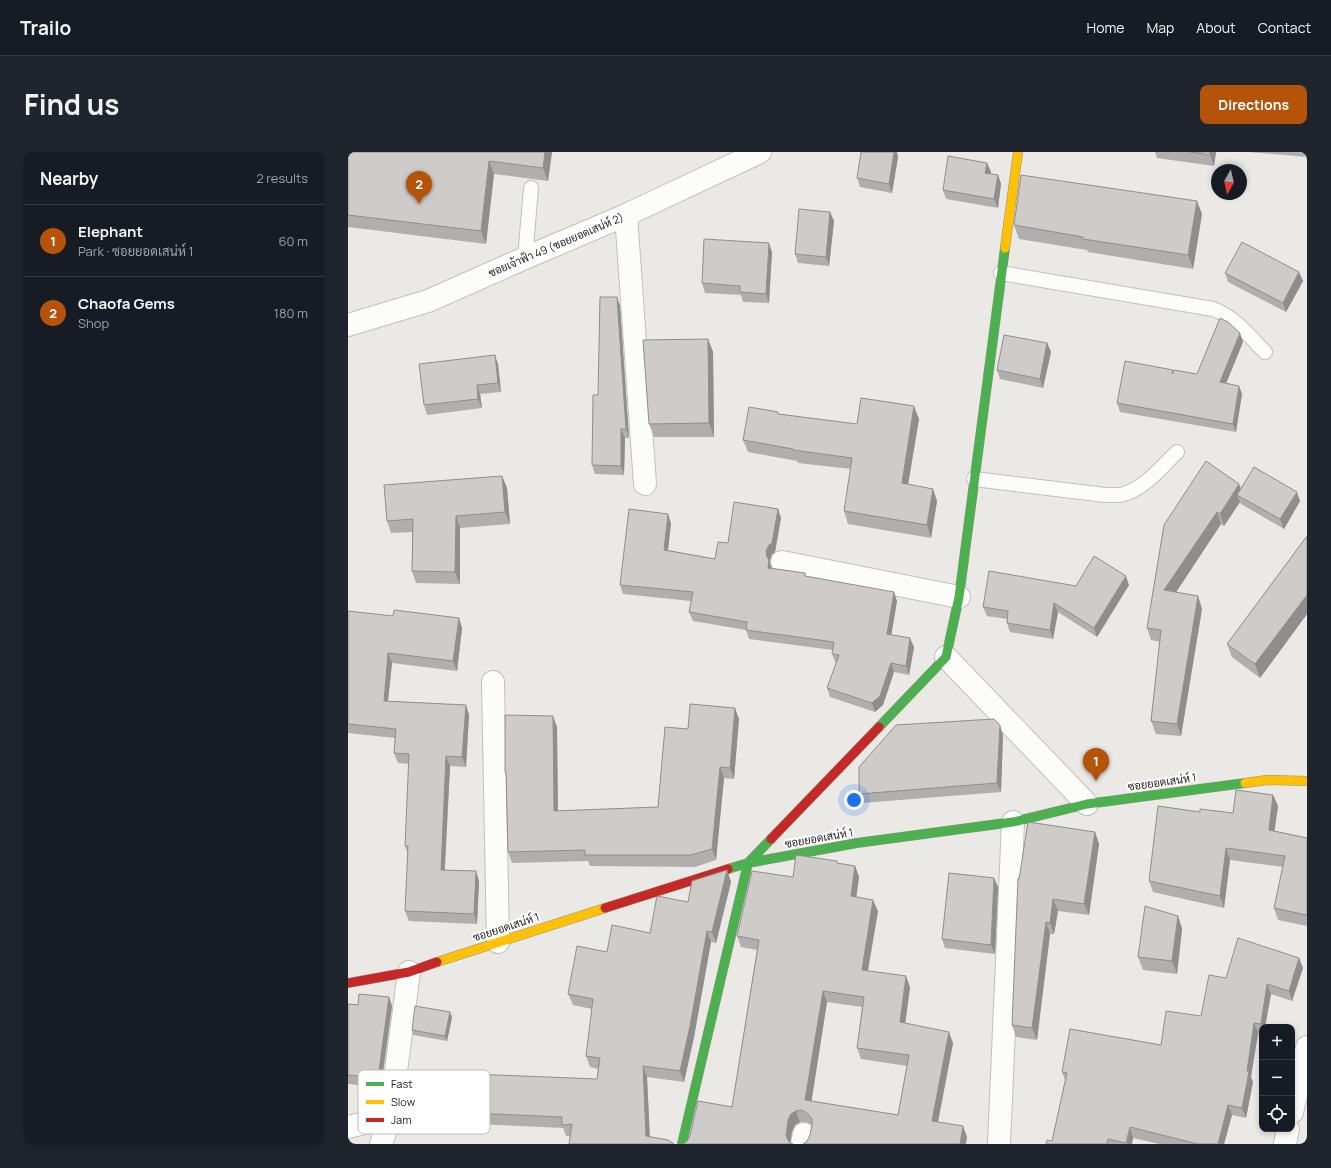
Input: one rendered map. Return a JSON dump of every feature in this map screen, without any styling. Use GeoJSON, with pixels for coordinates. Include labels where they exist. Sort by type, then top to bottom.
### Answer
{"type":"FeatureCollection","features":[{"type":"Feature","properties":{"kind":"street","name":"ซอยเจ้าฟ้า 49 (ซอยยอดเสน่ห์ 2)"},"geometry":{"type":"LineString","coordinates":[[348,324],[428,301],[626,215],[760,152]]}},
{"type":"Feature","properties":{"kind":"street"},"geometry":{"type":"LineString","coordinates":[[682,1144],[748,863],[946,657],[959,597],[1018,152]]}},
{"type":"Feature","properties":{"kind":"street"},"geometry":{"type":"LineString","coordinates":[[626,215],[645,484]]}},
{"type":"Feature","properties":{"kind":"street"},"geometry":{"type":"LineString","coordinates":[[782,562],[959,597]]}},
{"type":"Feature","properties":{"kind":"street"},"geometry":{"type":"LineString","coordinates":[[946,657],[1087,804]]}},
{"type":"Feature","properties":{"kind":"street"},"geometry":{"type":"LineString","coordinates":[[494,682],[498,942]]}},
{"type":"Feature","properties":{"kind":"street","name":"ซอยยอดเสน่ห์ 1"},"geometry":{"type":"LineString","coordinates":[[348,983],[409,972],[498,942],[748,863],[857,843],[1013,822],[1087,804],[1267,780],[1307,781]]}},
{"type":"Feature","properties":{"kind":"street"},"geometry":{"type":"LineString","coordinates":[[999,1144],[1013,822]]}},
{"type":"Feature","properties":{"kind":"street"},"geometry":{"type":"LineString","coordinates":[[396,1070],[409,972]]}},
{"type":"Feature","properties":{"kind":"street"},"geometry":{"type":"LineString","coordinates":[[1295,1099],[1307,1047]]}},
{"type":"Feature","properties":{"kind":"street"},"geometry":{"type":"LineString","coordinates":[[348,1126],[358,1124]]}},
{"type":"Feature","properties":{"kind":"street"},"geometry":{"type":"LineString","coordinates":[[1284,1144],[1287,1132]]}},
{"type":"Feature","properties":{"kind":"street"},"geometry":{"type":"LineString","coordinates":[[381,1144],[384,1134]]}},
{"type":"Feature","properties":{"kind":"lane"},"geometry":{"type":"LineString","coordinates":[[525,258],[531,188]]}},
{"type":"Feature","properties":{"kind":"lane"},"geometry":{"type":"LineString","coordinates":[[1001,273],[1213,308],[1234,320],[1265,352]]}},
{"type":"Feature","properties":{"kind":"lane"},"geometry":{"type":"LineString","coordinates":[[974,478],[1104,495],[1119,495],[1130,492],[1142,485],[1177,452]]}},
{"type":"Feature","properties":{"kind":"building"},"geometry":{"type":"Polygon","coordinates":[[[348,152],[545,152],[543,168],[489,161],[481,231],[348,215],[348,152]]]}},
{"type":"Feature","properties":{"kind":"building"},"geometry":{"type":"Polygon","coordinates":[[[861,152],[894,152],[889,184],[857,178],[861,152]]]}},
{"type":"Feature","properties":{"kind":"building"},"geometry":{"type":"Polygon","coordinates":[[[1190,152],[1210,152],[1210,155],[1190,152]]]}},
{"type":"Feature","properties":{"kind":"building"},"geometry":{"type":"Polygon","coordinates":[[[948,156],[987,163],[985,173],[998,175],[994,199],[943,190],[948,156]]]}},
{"type":"Feature","properties":{"kind":"building"},"geometry":{"type":"Polygon","coordinates":[[[1021,175],[1197,201],[1188,255],[1083,239],[1083,237],[1014,225],[1021,175]]]}},
{"type":"Feature","properties":{"kind":"building"},"geometry":{"type":"Polygon","coordinates":[[[799,209],[830,212],[826,257],[795,254],[799,209]]]}},
{"type":"Feature","properties":{"kind":"building"},"geometry":{"type":"Polygon","coordinates":[[[704,239],[769,243],[766,294],[740,292],[740,286],[702,283],[704,239]]]}},
{"type":"Feature","properties":{"kind":"building"},"geometry":{"type":"Polygon","coordinates":[[[1242,242],[1299,272],[1283,303],[1225,273],[1242,242]]]}},
{"type":"Feature","properties":{"kind":"building"},"geometry":{"type":"Polygon","coordinates":[[[600,297],[617,297],[626,429],[621,429],[621,466],[592,465],[593,395],[598,395],[600,297]]]}},
{"type":"Feature","properties":{"kind":"building"},"geometry":{"type":"Polygon","coordinates":[[[1220,318],[1228,322],[1240,333],[1220,382],[1239,386],[1233,424],[1117,403],[1125,361],[1173,370],[1172,374],[1174,370],[1197,374],[1220,318]]]}},
{"type":"Feature","properties":{"kind":"building"},"geometry":{"type":"Polygon","coordinates":[[[1004,335],[1047,343],[1040,379],[997,370],[1004,335]]]}},
{"type":"Feature","properties":{"kind":"building"},"geometry":{"type":"Polygon","coordinates":[[[708,339],[709,423],[649,424],[643,340],[708,339]]]}},
{"type":"Feature","properties":{"kind":"building"},"geometry":{"type":"Polygon","coordinates":[[[495,355],[498,383],[477,385],[478,399],[424,405],[419,364],[495,355]]]}},
{"type":"Feature","properties":{"kind":"building"},"geometry":{"type":"Polygon","coordinates":[[[861,398],[914,406],[902,483],[933,489],[927,525],[844,511],[852,458],[793,450],[743,440],[749,407],[778,412],[778,414],[857,424],[861,398]]]}},
{"type":"Feature","properties":{"kind":"building"},"geometry":{"type":"Polygon","coordinates":[[[1206,461],[1239,484],[1220,514],[1217,512],[1164,590],[1198,596],[1177,724],[1151,721],[1161,630],[1147,628],[1164,525],[1206,461]]]}},
{"type":"Feature","properties":{"kind":"building"},"geometry":{"type":"Polygon","coordinates":[[[1254,467],[1297,492],[1280,519],[1237,495],[1254,467]]]}},
{"type":"Feature","properties":{"kind":"building"},"geometry":{"type":"Polygon","coordinates":[[[502,476],[505,512],[456,516],[455,572],[412,571],[413,519],[387,521],[384,485],[502,476]]]}},
{"type":"Feature","properties":{"kind":"building"},"geometry":{"type":"Polygon","coordinates":[[[734,502],[778,509],[772,543],[766,551],[769,560],[768,568],[805,573],[805,576],[894,592],[887,634],[910,638],[906,666],[891,663],[880,696],[872,703],[827,688],[839,655],[832,654],[834,642],[746,630],[747,622],[689,612],[693,592],[620,585],[629,509],[668,514],[664,550],[715,559],[718,542],[728,543],[734,502]]]}},
{"type":"Feature","properties":{"kind":"building"},"geometry":{"type":"Polygon","coordinates":[[[1307,536],[1307,595],[1255,664],[1227,644],[1307,536]]]}},
{"type":"Feature","properties":{"kind":"building"},"geometry":{"type":"Polygon","coordinates":[[[1094,556],[1126,576],[1094,628],[1054,603],[1050,630],[1007,623],[1008,611],[983,607],[989,571],[1076,586],[1094,556]]]}},
{"type":"Feature","properties":{"kind":"building"},"geometry":{"type":"Polygon","coordinates":[[[394,610],[459,618],[453,661],[388,653],[384,701],[466,705],[462,757],[446,756],[441,870],[476,871],[474,914],[405,911],[408,846],[405,846],[409,754],[394,753],[396,729],[348,724],[348,611],[393,616],[394,610]]]}},
{"type":"Feature","properties":{"kind":"building"},"geometry":{"type":"Polygon","coordinates":[[[690,704],[735,708],[730,768],[720,767],[712,849],[691,855],[585,855],[585,850],[508,852],[505,772],[505,715],[553,716],[554,811],[658,807],[665,727],[688,729],[690,704]]]}},
{"type":"Feature","properties":{"kind":"building"},"geometry":{"type":"Polygon","coordinates":[[[994,719],[1000,725],[997,783],[859,794],[859,767],[896,725],[994,719]]]}},
{"type":"Feature","properties":{"kind":"building"},"geometry":{"type":"Polygon","coordinates":[[[1236,790],[1273,795],[1269,830],[1307,838],[1307,915],[1274,908],[1285,856],[1226,848],[1220,896],[1149,881],[1158,806],[1200,812],[1200,809],[1233,813],[1236,790]]]}},
{"type":"Feature","properties":{"kind":"building"},"geometry":{"type":"Polygon","coordinates":[[[1028,822],[1095,832],[1084,904],[1053,899],[1050,923],[1046,922],[1032,1028],[1012,1025],[1018,878],[1019,879],[1028,822]]]}},
{"type":"Feature","properties":{"kind":"building"},"geometry":{"type":"Polygon","coordinates":[[[796,855],[837,861],[837,863],[855,866],[851,896],[873,900],[862,970],[906,976],[900,1022],[949,1032],[932,1121],[963,1126],[960,1144],[803,1144],[807,1141],[810,1135],[812,1119],[802,1110],[791,1114],[788,1120],[786,1136],[789,1142],[793,1144],[683,1144],[690,1136],[698,1101],[732,1107],[759,940],[737,936],[752,871],[793,877],[796,855]],[[823,991],[805,1100],[898,1115],[909,1055],[857,1048],[864,997],[823,991]]]}},
{"type":"Feature","properties":{"kind":"building"},"geometry":{"type":"Polygon","coordinates":[[[727,870],[712,932],[707,931],[690,1026],[680,1071],[643,1066],[646,1136],[668,1140],[674,1144],[569,1144],[572,1124],[562,1125],[562,1117],[490,1114],[490,1075],[597,1079],[600,1058],[586,1056],[593,999],[568,994],[577,946],[607,952],[612,925],[650,933],[657,896],[688,902],[692,881],[727,870]]]}},
{"type":"Feature","properties":{"kind":"building"},"geometry":{"type":"Polygon","coordinates":[[[949,873],[994,878],[991,945],[942,939],[949,873]]]}},
{"type":"Feature","properties":{"kind":"building"},"geometry":{"type":"Polygon","coordinates":[[[1145,906],[1178,916],[1172,961],[1138,957],[1145,906]]]}},
{"type":"Feature","properties":{"kind":"building"},"geometry":{"type":"Polygon","coordinates":[[[1238,938],[1299,958],[1289,991],[1267,984],[1261,1024],[1254,1023],[1247,1071],[1249,1072],[1242,1108],[1228,1105],[1218,1144],[1198,1144],[1130,1127],[1126,1143],[1108,1139],[1107,1144],[1046,1144],[1047,1140],[1052,1141],[1067,1073],[1062,1072],[1070,1029],[1161,1045],[1166,1011],[1201,1016],[1209,975],[1226,978],[1238,938]]]}},
{"type":"Feature","properties":{"kind":"building"},"geometry":{"type":"Polygon","coordinates":[[[359,994],[389,997],[379,1070],[358,1070],[358,1076],[348,1075],[348,1004],[358,1005],[359,994]]]}},
{"type":"Feature","properties":{"kind":"building"},"geometry":{"type":"Polygon","coordinates":[[[415,1006],[450,1012],[445,1036],[412,1030],[415,1006]]]}},
{"type":"Feature","properties":{"kind":"traffic: fast"},"geometry":{"type":"LineString","coordinates":[[879,727],[946,657],[959,597],[1005,248]]}},
{"type":"Feature","properties":{"kind":"traffic: fast"},"geometry":{"type":"LineString","coordinates":[[728,869],[748,863],[857,843],[1013,822],[1087,804],[1245,783]]}},
{"type":"Feature","properties":{"kind":"traffic: fast"},"geometry":{"type":"LineString","coordinates":[[682,1144],[748,863],[771,839]]}},
{"type":"Feature","properties":{"kind":"traffic: slow"},"geometry":{"type":"LineString","coordinates":[[1005,248],[1018,152]]}},
{"type":"Feature","properties":{"kind":"traffic: slow"},"geometry":{"type":"LineString","coordinates":[[1245,783],[1267,780],[1307,781]]}},
{"type":"Feature","properties":{"kind":"traffic: slow"},"geometry":{"type":"LineString","coordinates":[[437,962],[605,908]]}},
{"type":"Feature","properties":{"kind":"traffic: jam"},"geometry":{"type":"LineString","coordinates":[[771,839],[879,727]]}},
{"type":"Feature","properties":{"kind":"traffic: jam"},"geometry":{"type":"LineString","coordinates":[[605,908],[728,869]]}},
{"type":"Feature","properties":{"kind":"traffic: jam"},"geometry":{"type":"LineString","coordinates":[[348,983],[409,972],[437,962]]}},
{"type":"Feature","properties":{"kind":"place","name":"Chaofa Gems"},"geometry":{"type":"Point","coordinates":[419,204]}},
{"type":"Feature","properties":{"kind":"place","name":"Elephant"},"geometry":{"type":"Point","coordinates":[1096,781]}}]}
